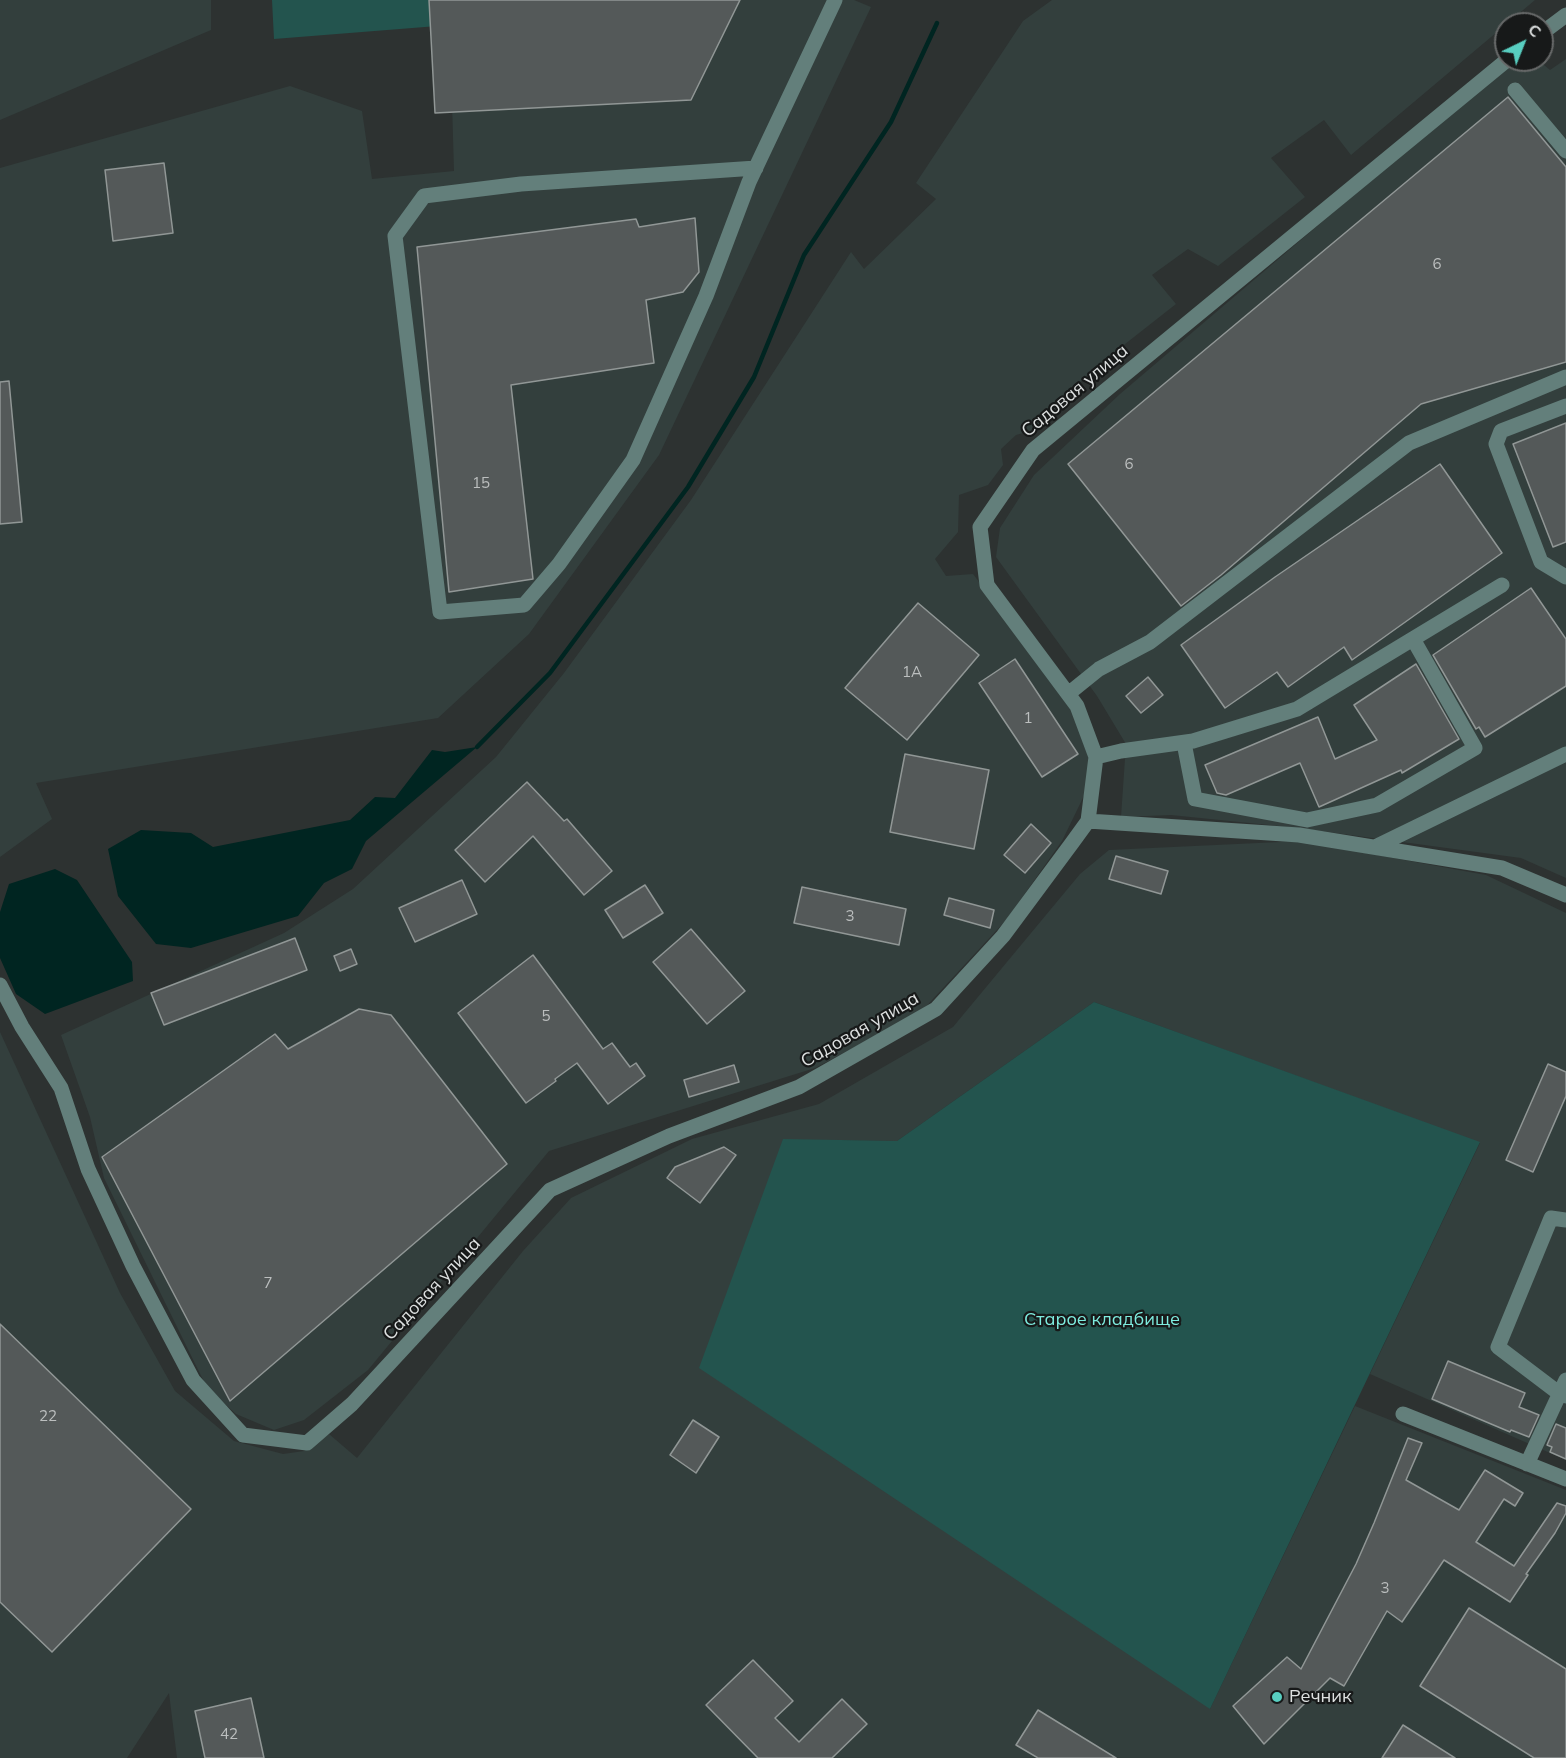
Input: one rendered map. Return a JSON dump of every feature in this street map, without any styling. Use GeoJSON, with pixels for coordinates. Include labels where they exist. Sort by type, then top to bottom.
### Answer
{"type":"FeatureCollection","features":[{"type":"Feature","properties":{"kind":"street"},"geometry":{"type":"LineString","coordinates":[[756,168],[521,184],[424,196],[395,236],[440,612],[524,605],[559,564],[633,460],[706,296],[756,168],[835,0]]}},
{"type":"Feature","properties":{"kind":"street","name":"Садовая улица"},"geometry":{"type":"LineString","coordinates":[[0,985],[22,1028],[61,1088],[88,1168],[133,1266],[193,1380],[243,1436],[307,1443],[352,1404],[550,1190],[669,1136],[799,1087],[936,1009],[1003,936],[1088,821],[1096,757],[1077,706],[987,585],[980,527],[1033,450],[1494,71]]}},
{"type":"Feature","properties":{"kind":"street"},"geometry":{"type":"LineString","coordinates":[[1515,90],[1566,151]]}},
{"type":"Feature","properties":{"kind":"street"},"geometry":{"type":"LineString","coordinates":[[1068,694],[1099,669],[1150,642],[1409,443],[1566,377]]}},
{"type":"Feature","properties":{"kind":"street"},"geometry":{"type":"LineString","coordinates":[[1566,406],[1501,431],[1496,444],[1541,562],[1566,577]]}},
{"type":"Feature","properties":{"kind":"street"},"geometry":{"type":"LineString","coordinates":[[1096,757],[1121,751],[1193,741],[1298,709],[1502,585]]}},
{"type":"Feature","properties":{"kind":"street"},"geometry":{"type":"LineString","coordinates":[[1184,743],[1195,799],[1307,820],[1377,805],[1475,748],[1413,639]]}},
{"type":"Feature","properties":{"kind":"street"},"geometry":{"type":"LineString","coordinates":[[1375,847],[1566,754]]}},
{"type":"Feature","properties":{"kind":"street"},"geometry":{"type":"LineString","coordinates":[[1088,821],[1299,835],[1502,868],[1566,895]]}},
{"type":"Feature","properties":{"kind":"street"},"geometry":{"type":"LineString","coordinates":[[1527,1464],[1564,1390],[1498,1347],[1551,1218],[1566,1220]]}},
{"type":"Feature","properties":{"kind":"street"},"geometry":{"type":"LineString","coordinates":[[1403,1414],[1566,1479]]}},
{"type":"Feature","properties":{"kind":"shaded area"},"geometry":{"type":"Polygon","coordinates":[[[0,0],[211,0],[211,30],[0,120],[0,0]]]}},
{"type":"Feature","properties":{"kind":"shaded area"},"geometry":{"type":"Polygon","coordinates":[[[449,0],[854,0],[871,7],[659,455],[529,634],[438,718],[36,783],[52,819],[0,857],[0,168],[290,86],[362,111],[372,179],[454,171],[449,0]]]}},
{"type":"Feature","properties":{"kind":"shaded area"},"geometry":{"type":"Polygon","coordinates":[[[1052,0],[1535,0],[1521,12],[1494,12],[1494,35],[1351,155],[1324,120],[1271,158],[1305,197],[1218,266],[1188,249],[1152,275],[1176,304],[1092,370],[1034,430],[1016,435],[1001,449],[1003,465],[988,485],[959,495],[958,532],[935,559],[946,576],[973,574],[1092,729],[1096,771],[1062,841],[1007,919],[920,1013],[815,1068],[549,1151],[368,1370],[304,1420],[274,1430],[236,1414],[207,1388],[104,1178],[90,1117],[61,1035],[284,933],[353,889],[496,757],[564,673],[691,500],[851,252],[864,269],[936,199],[916,183],[1023,21],[1052,0]]]}},
{"type":"Feature","properties":{"kind":"shaded area"},"geometry":{"type":"Polygon","coordinates":[[[1566,59],[1566,878],[1521,858],[1298,828],[1171,815],[1121,817],[1126,744],[1097,696],[996,557],[1000,528],[1034,475],[1120,394],[1498,72],[1554,72],[1554,67],[1566,59]]]}},
{"type":"Feature","properties":{"kind":"shaded area"},"geometry":{"type":"Polygon","coordinates":[[[477,747],[366,841],[352,869],[324,883],[298,916],[191,948],[156,944],[118,896],[108,849],[141,830],[191,833],[213,847],[350,820],[375,797],[395,798],[432,750],[445,752],[477,747]]]}},
{"type":"Feature","properties":{"kind":"shaded area"},"geometry":{"type":"Polygon","coordinates":[[[1301,841],[1486,875],[1566,913],[1566,1460],[1370,1374],[1480,1143],[1094,1002],[897,1141],[783,1140],[1210,1709],[1355,1406],[1566,1490],[1566,1758],[177,1758],[169,1693],[127,1758],[0,1758],[0,1032],[120,1293],[175,1391],[234,1441],[283,1454],[304,1451],[329,1434],[357,1458],[523,1251],[571,1198],[692,1139],[819,1104],[953,1027],[1080,874],[1109,850],[1301,841]]]}},
{"type":"Feature","properties":{"kind":"shaded area"},"geometry":{"type":"Polygon","coordinates":[[[55,869],[77,880],[132,962],[133,981],[45,1014],[16,994],[0,958],[0,912],[9,884],[55,869]]]}},
{"type":"Feature","properties":{"kind":"green space"},"geometry":{"type":"Polygon","coordinates":[[[272,0],[449,0],[450,25],[274,39],[272,0]]]}},
{"type":"Feature","properties":{"kind":"green space","name":"Старое кладбище"},"geometry":{"type":"Polygon","coordinates":[[[1094,1002],[1480,1142],[1210,1709],[699,1368],[783,1139],[897,1141],[1094,1002]]]}},
{"type":"Feature","properties":{"kind":"building"},"geometry":{"type":"Polygon","coordinates":[[[429,0],[740,0],[691,100],[435,113],[429,0]]]}},
{"type":"Feature","properties":{"kind":"building"},"geometry":{"type":"Polygon","coordinates":[[[1508,97],[1566,167],[1566,362],[1421,404],[1221,575],[1181,606],[1068,464],[1508,97]]]}},
{"type":"Feature","properties":{"kind":"building"},"geometry":{"type":"Polygon","coordinates":[[[164,163],[173,233],[113,241],[105,170],[164,163]]]}},
{"type":"Feature","properties":{"kind":"building"},"geometry":{"type":"Polygon","coordinates":[[[695,218],[699,272],[683,292],[646,300],[654,363],[511,385],[533,579],[449,592],[417,247],[636,219],[639,227],[695,218]]]}},
{"type":"Feature","properties":{"kind":"building"},"geometry":{"type":"Polygon","coordinates":[[[9,381],[22,522],[0,524],[0,382],[9,381]]]}},
{"type":"Feature","properties":{"kind":"building"},"geometry":{"type":"Polygon","coordinates":[[[1566,423],[1566,542],[1553,547],[1513,444],[1566,423]]]}},
{"type":"Feature","properties":{"kind":"building"},"geometry":{"type":"Polygon","coordinates":[[[1440,464],[1502,553],[1352,660],[1344,647],[1288,687],[1277,672],[1225,708],[1181,645],[1275,577],[1440,464]]]}},
{"type":"Feature","properties":{"kind":"building"},"geometry":{"type":"Polygon","coordinates":[[[1531,588],[1566,639],[1566,686],[1485,737],[1479,727],[1476,729],[1433,655],[1531,588]]]}},
{"type":"Feature","properties":{"kind":"building"},"geometry":{"type":"Polygon","coordinates":[[[918,603],[979,655],[907,740],[845,688],[918,603]]]}},
{"type":"Feature","properties":{"kind":"building"},"geometry":{"type":"Polygon","coordinates":[[[1015,659],[1078,754],[1042,777],[979,683],[1015,659]]]}},
{"type":"Feature","properties":{"kind":"building"},"geometry":{"type":"Polygon","coordinates":[[[1416,664],[1459,739],[1402,773],[1401,770],[1319,807],[1300,763],[1226,795],[1217,793],[1205,765],[1318,717],[1335,759],[1377,740],[1354,705],[1416,664]]]}},
{"type":"Feature","properties":{"kind":"building"},"geometry":{"type":"Polygon","coordinates":[[[1148,677],[1163,695],[1141,713],[1126,696],[1148,677]]]}},
{"type":"Feature","properties":{"kind":"building"},"geometry":{"type":"Polygon","coordinates":[[[905,754],[989,770],[974,849],[890,832],[905,754]]]}},
{"type":"Feature","properties":{"kind":"building"},"geometry":{"type":"Polygon","coordinates":[[[527,782],[564,821],[567,819],[612,871],[584,895],[533,836],[485,882],[455,850],[527,782]]]}},
{"type":"Feature","properties":{"kind":"building"},"geometry":{"type":"Polygon","coordinates":[[[1031,824],[1051,843],[1025,873],[1004,855],[1031,824]]]}},
{"type":"Feature","properties":{"kind":"building"},"geometry":{"type":"Polygon","coordinates":[[[1116,856],[1168,871],[1161,894],[1109,879],[1116,856]]]}},
{"type":"Feature","properties":{"kind":"building"},"geometry":{"type":"Polygon","coordinates":[[[462,880],[477,914],[415,942],[399,908],[462,880]]]}},
{"type":"Feature","properties":{"kind":"building"},"geometry":{"type":"Polygon","coordinates":[[[645,885],[663,913],[623,938],[605,910],[645,885]]]}},
{"type":"Feature","properties":{"kind":"building"},"geometry":{"type":"Polygon","coordinates":[[[802,887],[906,909],[899,945],[794,923],[802,887]]]}},
{"type":"Feature","properties":{"kind":"building"},"geometry":{"type":"Polygon","coordinates":[[[949,898],[994,910],[990,928],[944,915],[949,898]]]}},
{"type":"Feature","properties":{"kind":"building"},"geometry":{"type":"Polygon","coordinates":[[[691,929],[745,991],[707,1024],[653,962],[691,929]]]}},
{"type":"Feature","properties":{"kind":"building"},"geometry":{"type":"Polygon","coordinates":[[[295,938],[307,970],[164,1025],[151,993],[295,938]]]}},
{"type":"Feature","properties":{"kind":"building"},"geometry":{"type":"Polygon","coordinates":[[[351,949],[357,964],[340,971],[334,956],[351,949]]]}},
{"type":"Feature","properties":{"kind":"building"},"geometry":{"type":"Polygon","coordinates":[[[533,955],[603,1049],[612,1043],[630,1067],[636,1063],[645,1076],[608,1104],[577,1063],[526,1103],[458,1013],[533,955]]]}},
{"type":"Feature","properties":{"kind":"building"},"geometry":{"type":"Polygon","coordinates":[[[359,1009],[391,1015],[507,1164],[230,1401],[102,1157],[275,1034],[288,1049],[359,1009]]]}},
{"type":"Feature","properties":{"kind":"building"},"geometry":{"type":"Polygon","coordinates":[[[1548,1064],[1566,1072],[1566,1096],[1533,1172],[1506,1160],[1548,1064]]]}},
{"type":"Feature","properties":{"kind":"building"},"geometry":{"type":"Polygon","coordinates":[[[734,1065],[739,1082],[689,1097],[684,1080],[734,1065]]]}},
{"type":"Feature","properties":{"kind":"building"},"geometry":{"type":"Polygon","coordinates":[[[724,1147],[736,1155],[700,1203],[667,1178],[675,1167],[724,1147]]]}},
{"type":"Feature","properties":{"kind":"building"},"geometry":{"type":"Polygon","coordinates":[[[0,1324],[191,1509],[52,1652],[0,1602],[0,1324]]]}},
{"type":"Feature","properties":{"kind":"building"},"geometry":{"type":"Polygon","coordinates":[[[1448,1361],[1525,1393],[1519,1407],[1539,1415],[1529,1437],[1511,1430],[1510,1432],[1432,1399],[1448,1361]]]}},
{"type":"Feature","properties":{"kind":"building"},"geometry":{"type":"Polygon","coordinates":[[[693,1420],[719,1437],[696,1473],[670,1455],[693,1420]]]}},
{"type":"Feature","properties":{"kind":"building"},"geometry":{"type":"Polygon","coordinates":[[[1556,1424],[1566,1428],[1566,1459],[1550,1452],[1552,1447],[1547,1445],[1556,1424]]]}},
{"type":"Feature","properties":{"kind":"building"},"geometry":{"type":"Polygon","coordinates":[[[1408,1438],[1422,1443],[1406,1480],[1459,1510],[1485,1470],[1523,1493],[1515,1506],[1504,1499],[1476,1542],[1514,1566],[1557,1503],[1566,1506],[1566,1513],[1510,1602],[1444,1560],[1402,1622],[1387,1611],[1344,1686],[1330,1678],[1264,1744],[1233,1706],[1287,1657],[1301,1669],[1356,1564],[1408,1438]]]}},
{"type":"Feature","properties":{"kind":"building"},"geometry":{"type":"Polygon","coordinates":[[[1469,1608],[1566,1669],[1566,1758],[1534,1758],[1420,1686],[1469,1608]]]}},
{"type":"Feature","properties":{"kind":"building"},"geometry":{"type":"Polygon","coordinates":[[[753,1660],[793,1701],[775,1718],[799,1742],[842,1699],[867,1724],[832,1758],[758,1758],[706,1705],[753,1660]]]}},
{"type":"Feature","properties":{"kind":"building"},"geometry":{"type":"Polygon","coordinates":[[[251,1698],[264,1758],[205,1758],[195,1711],[251,1698]]]}},
{"type":"Feature","properties":{"kind":"building"},"geometry":{"type":"Polygon","coordinates":[[[1038,1710],[1116,1758],[1038,1758],[1016,1745],[1038,1710]]]}},
{"type":"Feature","properties":{"kind":"building"},"geometry":{"type":"Polygon","coordinates":[[[1403,1725],[1455,1758],[1382,1758],[1403,1725]]]}},
{"type":"Feature","properties":{"kind":"waterway"},"geometry":{"type":"LineString","coordinates":[[477,747],[550,673],[688,487],[754,377],[804,255],[891,122],[937,23]]}},
{"type":"Feature","properties":{"kind":"place","name":"Речник"},"geometry":{"type":"Point","coordinates":[1277,1697]}}]}
